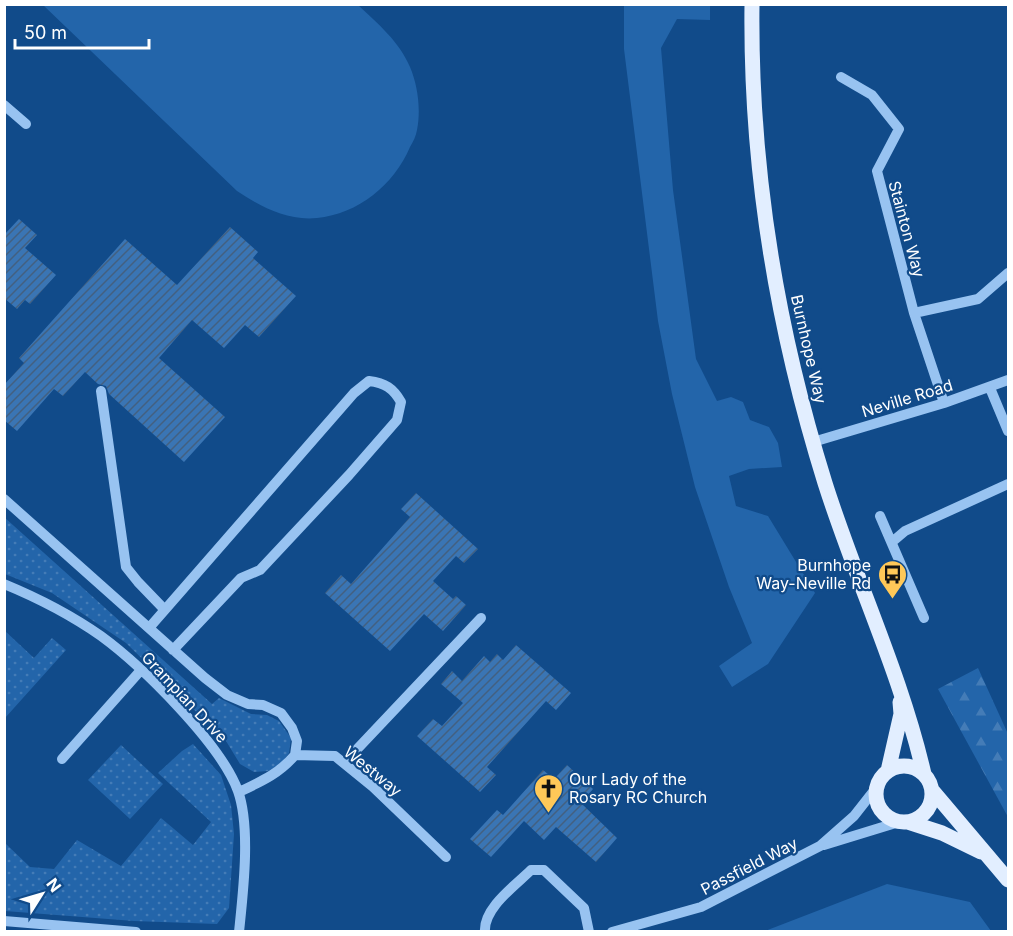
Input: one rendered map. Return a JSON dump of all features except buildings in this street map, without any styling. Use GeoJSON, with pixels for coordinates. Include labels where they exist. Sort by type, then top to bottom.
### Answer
{"type":"FeatureCollection","features":[{"type":"Feature","properties":{"kind":"main road","name":"Burnhope Way"},"geometry":{"type":"LineString","coordinates":[[752,4],[753,93],[762,194],[776,287],[813,442],[839,525],[914,730],[924,774]]}},
{"type":"Feature","properties":{"kind":"main road","name":"Burnhope Way"},"geometry":{"type":"LineString","coordinates":[[888,771],[902,714],[899,688]]}},
{"type":"Feature","properties":{"kind":"main road"},"geometry":{"type":"LineString","coordinates":[[986,854],[942,833],[891,819],[879,806],[876,788],[882,777],[888,771],[902,766],[914,768],[924,774],[932,790],[1008,880]]}},
{"type":"Feature","properties":{"kind":"main road"},"geometry":{"type":"LineString","coordinates":[[904,822],[924,814],[932,799],[932,790]]}},
{"type":"Feature","properties":{"kind":"street","name":"Stainton Way"},"geometry":{"type":"LineString","coordinates":[[841,77],[872,95],[899,129],[877,171],[914,313],[944,403]]}},
{"type":"Feature","properties":{"kind":"street"},"geometry":{"type":"LineString","coordinates":[[4,105],[26,124]]}},
{"type":"Feature","properties":{"kind":"street"},"geometry":{"type":"LineString","coordinates":[[914,313],[978,299],[1008,273]]}},
{"type":"Feature","properties":{"kind":"street","name":"Neville Road"},"geometry":{"type":"LineString","coordinates":[[813,442],[944,403],[1008,380]]}},
{"type":"Feature","properties":{"kind":"street"},"geometry":{"type":"LineString","coordinates":[[148,628],[354,393],[369,381],[382,382],[394,391],[401,402],[397,420],[260,570],[241,578],[173,650]]}},
{"type":"Feature","properties":{"kind":"street"},"geometry":{"type":"LineString","coordinates":[[990,388],[1008,431]]}},
{"type":"Feature","properties":{"kind":"street"},"geometry":{"type":"LineString","coordinates":[[101,391],[126,567],[164,609]]}},
{"type":"Feature","properties":{"kind":"street"},"geometry":{"type":"LineString","coordinates":[[892,542],[905,531],[1008,484]]}},
{"type":"Feature","properties":{"kind":"street"},"geometry":{"type":"LineString","coordinates":[[4,499],[173,650],[227,695],[248,704],[263,705],[281,713],[292,728],[297,741],[295,755],[273,776],[239,792]]}},
{"type":"Feature","properties":{"kind":"street"},"geometry":{"type":"LineString","coordinates":[[880,516],[924,618]]}},
{"type":"Feature","properties":{"kind":"street","name":"Grampian Drive"},"geometry":{"type":"LineString","coordinates":[[4,585],[55,608],[101,636],[141,670],[215,749],[239,792],[246,825],[238,932]]}},
{"type":"Feature","properties":{"kind":"street"},"geometry":{"type":"LineString","coordinates":[[344,763],[481,618]]}},
{"type":"Feature","properties":{"kind":"street"},"geometry":{"type":"LineString","coordinates":[[63,759],[141,670]]}},
{"type":"Feature","properties":{"kind":"street","name":"Westway"},"geometry":{"type":"LineString","coordinates":[[295,755],[335,756],[373,787],[446,857]]}},
{"type":"Feature","properties":{"kind":"street","name":"Passfield Way"},"geometry":{"type":"LineString","coordinates":[[612,932],[700,907],[820,846],[854,816],[876,788]]}},
{"type":"Feature","properties":{"kind":"street"},"geometry":{"type":"LineString","coordinates":[[820,846],[904,822]]}},
{"type":"Feature","properties":{"kind":"street"},"geometry":{"type":"LineString","coordinates":[[485,932],[487,918],[493,908],[531,870],[544,870],[584,908],[589,932]]}},
{"type":"Feature","properties":{"kind":"street"},"geometry":{"type":"LineString","coordinates":[[4,921],[136,932]]}},
{"type":"Feature","properties":{"kind":"green space"},"geometry":{"type":"Polygon","coordinates":[[[43,5],[358,5],[394,41],[410,67],[419,106],[415,137],[403,161],[384,185],[373,195],[347,211],[317,218],[295,217],[275,212],[237,191],[43,5]]]}},
{"type":"Feature","properties":{"kind":"green space"},"geometry":{"type":"Polygon","coordinates":[[[624,5],[710,5],[710,20],[677,19],[661,48],[673,190],[696,359],[717,401],[731,397],[743,402],[750,420],[769,427],[778,443],[782,467],[749,469],[729,476],[736,506],[768,516],[815,593],[768,664],[732,687],[719,666],[752,643],[729,587],[695,487],[672,394],[658,321],[624,49],[624,5]]]}},
{"type":"Feature","properties":{"kind":"green space"},"geometry":{"type":"Polygon","coordinates":[[[4,517],[212,704],[219,698],[251,714],[267,715],[279,721],[291,738],[289,753],[281,764],[268,771],[254,772],[240,764],[226,741],[126,643],[52,593],[5,574],[4,517]]]}},
{"type":"Feature","properties":{"kind":"green space"},"geometry":{"type":"Polygon","coordinates":[[[5,631],[34,658],[52,638],[66,650],[5,718],[5,631]]]}},
{"type":"Feature","properties":{"kind":"green space"},"geometry":{"type":"Polygon","coordinates":[[[978,668],[1008,734],[1008,817],[938,689],[978,668]]]}},
{"type":"Feature","properties":{"kind":"green space"},"geometry":{"type":"Polygon","coordinates":[[[193,744],[221,775],[231,805],[234,834],[229,908],[217,924],[134,921],[5,911],[5,843],[30,867],[54,869],[77,840],[121,866],[161,818],[193,845],[211,822],[158,773],[193,744]]]}},
{"type":"Feature","properties":{"kind":"green space"},"geometry":{"type":"Polygon","coordinates":[[[121,745],[163,784],[130,819],[88,780],[121,745]]]}},
{"type":"Feature","properties":{"kind":"green space"},"geometry":{"type":"Polygon","coordinates":[[[887,884],[970,902],[991,931],[765,931],[887,884]]]}},
{"type":"Feature","properties":{"kind":"place","name":"Burnhope Way-Neville Rd"},"geometry":{"type":"Point","coordinates":[892,600]}},
{"type":"Feature","properties":{"kind":"place","name":"Our Lady of the Rosary RC Church"},"geometry":{"type":"Point","coordinates":[548,814]}}]}
